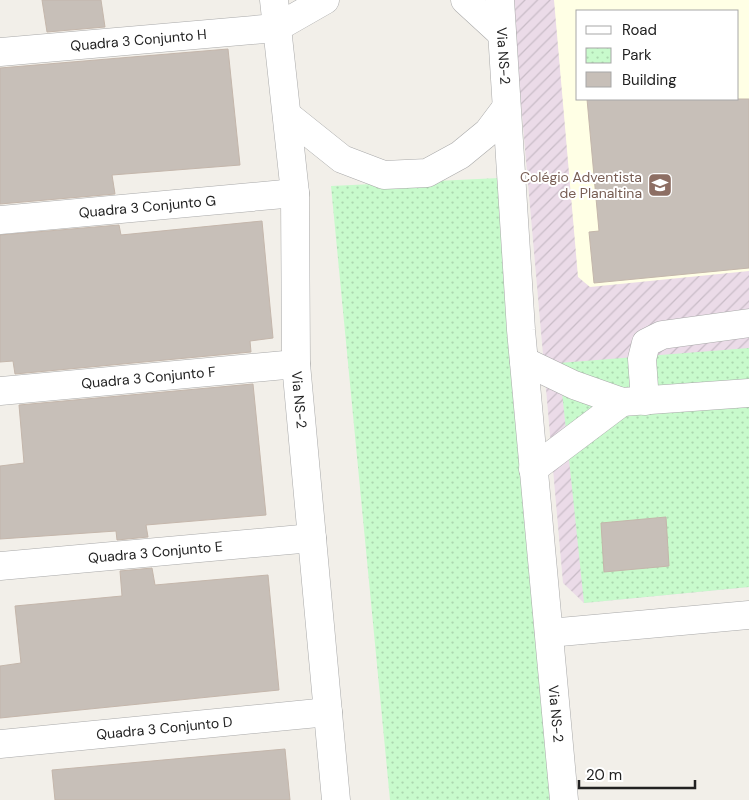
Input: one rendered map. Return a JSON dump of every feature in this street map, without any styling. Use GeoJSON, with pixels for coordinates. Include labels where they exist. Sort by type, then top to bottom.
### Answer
{"type":"FeatureCollection","features":[{"type":"Feature","properties":{"kind":"street","name":"Via NS-2"},"geometry":{"type":"LineString","coordinates":[[274,0],[295,193],[296,364],[336,800]]}},
{"type":"Feature","properties":{"kind":"street"},"geometry":{"type":"LineString","coordinates":[[276,28],[325,0]]}},
{"type":"Feature","properties":{"kind":"street"},"geometry":{"type":"LineString","coordinates":[[465,0],[502,34]]}},
{"type":"Feature","properties":{"kind":"street","name":"Via NS-2"},"geometry":{"type":"LineString","coordinates":[[500,0],[524,361],[564,800]]}},
{"type":"Feature","properties":{"kind":"street","name":"Quadra 3 Conjunto H"},"geometry":{"type":"LineString","coordinates":[[0,52],[276,28]]}},
{"type":"Feature","properties":{"kind":"street"},"geometry":{"type":"LineString","coordinates":[[287,116],[342,158],[384,175],[427,173],[452,160],[488,132],[506,108]]}},
{"type":"Feature","properties":{"kind":"street","name":"Quadra 3 Conjunto G"},"geometry":{"type":"LineString","coordinates":[[0,220],[295,193]]}},
{"type":"Feature","properties":{"kind":"street"},"geometry":{"type":"LineString","coordinates":[[533,469],[634,402],[646,343],[662,335],[749,323]]}},
{"type":"Feature","properties":{"kind":"street"},"geometry":{"type":"LineString","coordinates":[[524,361],[574,386],[634,402],[749,393]]}},
{"type":"Feature","properties":{"kind":"street","name":"Quadra 3 Conjunto F"},"geometry":{"type":"LineString","coordinates":[[0,391],[296,364]]}},
{"type":"Feature","properties":{"kind":"street","name":"Quadra 3 Conjunto E"},"geometry":{"type":"LineString","coordinates":[[0,566],[312,538]]}},
{"type":"Feature","properties":{"kind":"street"},"geometry":{"type":"LineString","coordinates":[[549,634],[749,615]]}},
{"type":"Feature","properties":{"kind":"street","name":"Quadra 3 Conjunto D"},"geometry":{"type":"LineString","coordinates":[[0,744],[328,712]]}},
{"type":"Feature","properties":{"kind":"shaded area"},"geometry":{"type":"Polygon","coordinates":[[[512,0],[749,0],[749,587],[584,603],[563,583],[512,0]]]}},
{"type":"Feature","properties":{"kind":"shaded area","name":"Colégio Adventista de Planaltina"},"geometry":{"type":"Polygon","coordinates":[[[554,0],[749,0],[749,271],[590,287],[578,277],[554,0]]]}},
{"type":"Feature","properties":{"kind":"green space"},"geometry":{"type":"Polygon","coordinates":[[[499,178],[553,800],[390,800],[331,186],[499,178]]]}},
{"type":"Feature","properties":{"kind":"green space"},"geometry":{"type":"Polygon","coordinates":[[[749,348],[749,587],[584,603],[559,363],[749,348]]]}},
{"type":"Feature","properties":{"kind":"building"},"geometry":{"type":"Polygon","coordinates":[[[42,0],[101,0],[105,27],[47,32],[42,0]]]}},
{"type":"Feature","properties":{"kind":"building"},"geometry":{"type":"Polygon","coordinates":[[[228,49],[240,165],[112,175],[115,194],[0,204],[0,68],[228,49]]]}},
{"type":"Feature","properties":{"kind":"building","name":"Colégio Adventista de Planaltina"},"geometry":{"type":"Polygon","coordinates":[[[749,99],[749,268],[594,283],[589,232],[599,231],[587,100],[749,99]]]}},
{"type":"Feature","properties":{"kind":"building"},"geometry":{"type":"Polygon","coordinates":[[[262,221],[273,338],[250,341],[251,352],[15,374],[13,361],[0,362],[0,235],[119,225],[121,235],[262,221]]]}},
{"type":"Feature","properties":{"kind":"building"},"geometry":{"type":"Polygon","coordinates":[[[253,384],[266,515],[146,525],[148,537],[117,540],[116,531],[0,539],[0,466],[24,463],[19,405],[253,384]]]}},
{"type":"Feature","properties":{"kind":"building"},"geometry":{"type":"Polygon","coordinates":[[[666,517],[669,566],[604,572],[601,523],[666,517]]]}},
{"type":"Feature","properties":{"kind":"building"},"geometry":{"type":"Polygon","coordinates":[[[152,568],[155,585],[268,575],[279,690],[0,718],[0,666],[21,663],[15,606],[122,596],[120,571],[152,568]]]}},
{"type":"Feature","properties":{"kind":"building"},"geometry":{"type":"Polygon","coordinates":[[[285,749],[290,800],[55,800],[52,770],[285,749]]]}},
{"type":"Feature","properties":{"kind":"place","name":"Colégio Adventista de Planaltina"},"geometry":{"type":"Point","coordinates":[660,185]}}]}
